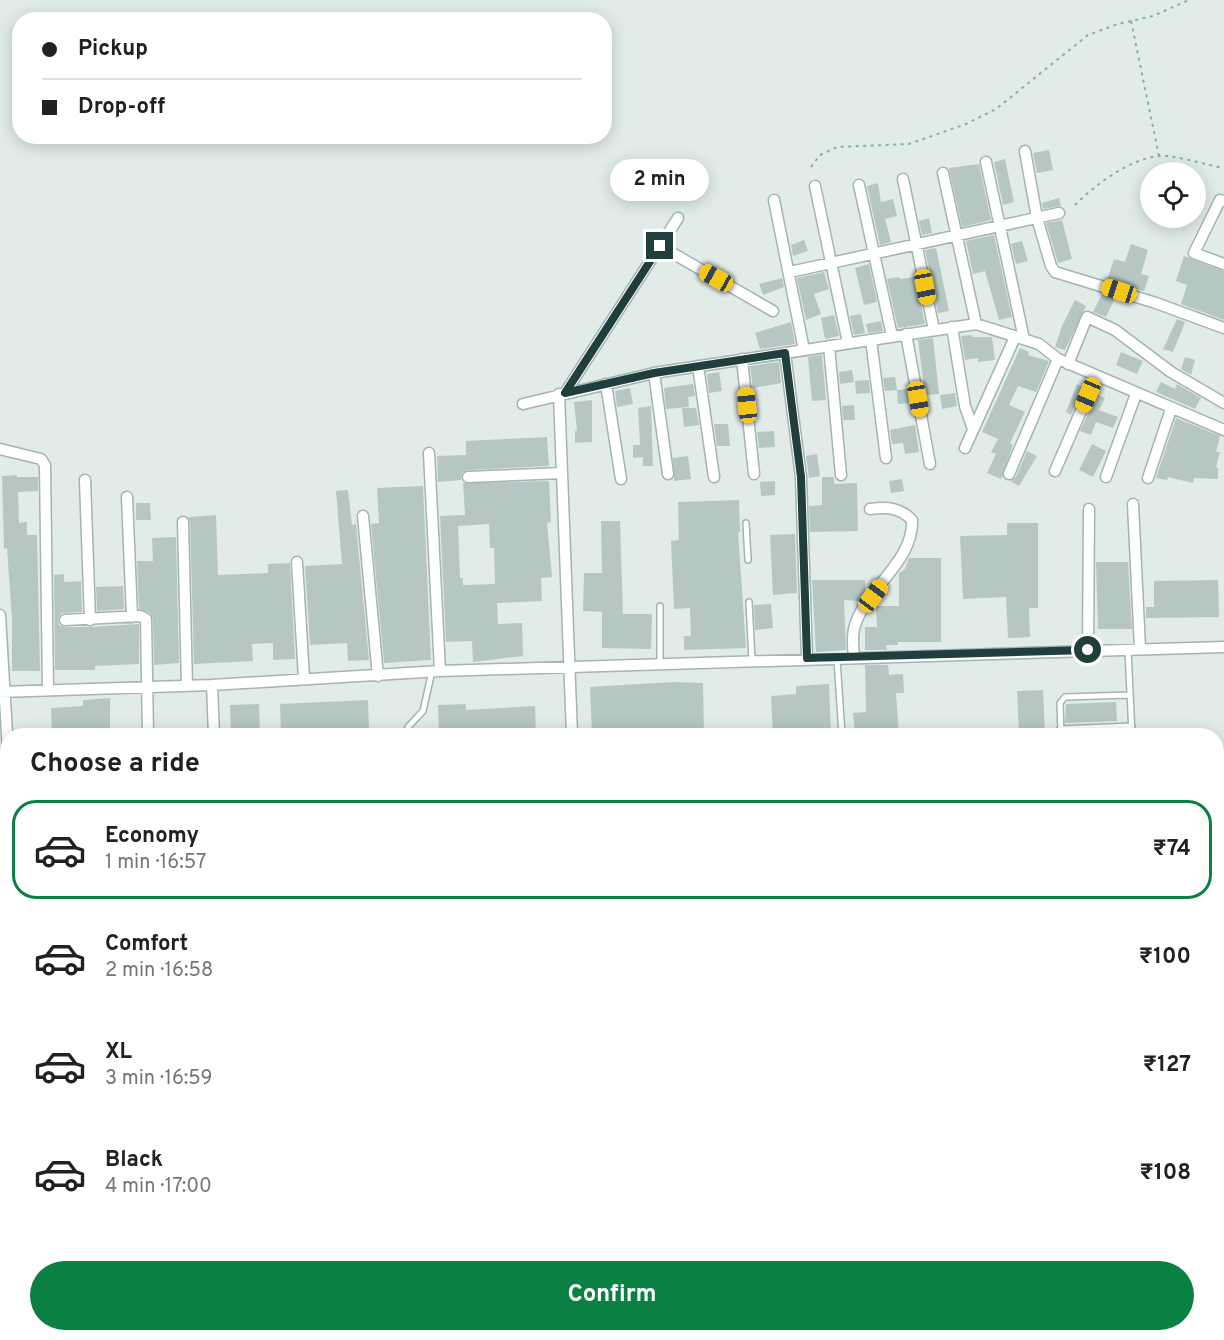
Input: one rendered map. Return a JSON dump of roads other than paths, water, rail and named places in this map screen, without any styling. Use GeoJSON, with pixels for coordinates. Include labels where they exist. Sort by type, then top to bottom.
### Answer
{"type":"FeatureCollection","features":[{"type":"Feature","properties":{"kind":"street"},"geometry":{"type":"LineString","coordinates":[[1025,151],[1037,218],[1051,266],[1055,272],[1156,303],[1224,328]]}},
{"type":"Feature","properties":{"kind":"street"},"geometry":{"type":"LineString","coordinates":[[965,448],[1019,338],[986,162]]}},
{"type":"Feature","properties":{"kind":"street"},"geometry":{"type":"LineString","coordinates":[[943,172],[976,324]]}},
{"type":"Feature","properties":{"kind":"street"},"geometry":{"type":"LineString","coordinates":[[903,179],[934,330]]}},
{"type":"Feature","properties":{"kind":"street"},"geometry":{"type":"LineString","coordinates":[[859,185],[892,336]]}},
{"type":"Feature","properties":{"kind":"street"},"geometry":{"type":"LineString","coordinates":[[815,186],[848,343]]}},
{"type":"Feature","properties":{"kind":"street"},"geometry":{"type":"LineString","coordinates":[[774,200],[804,350]]}},
{"type":"Feature","properties":{"kind":"street"},"geometry":{"type":"LineString","coordinates":[[1224,201],[1220,200],[1194,253],[1224,264]]}},
{"type":"Feature","properties":{"kind":"street"},"geometry":{"type":"LineString","coordinates":[[790,272],[1059,213]]}},
{"type":"Feature","properties":{"kind":"street"},"geometry":{"type":"LineString","coordinates":[[572,728],[562,473],[562,393],[678,218]]}},
{"type":"Feature","properties":{"kind":"street"},"geometry":{"type":"LineString","coordinates":[[660,246],[773,311]]}},
{"type":"Feature","properties":{"kind":"street"},"geometry":{"type":"LineString","coordinates":[[1009,474],[1087,317],[1115,330],[1171,372],[1224,403]]}},
{"type":"Feature","properties":{"kind":"street"},"geometry":{"type":"LineString","coordinates":[[523,404],[654,373],[976,324],[1039,344],[1063,362],[1224,430]]}},
{"type":"Feature","properties":{"kind":"street"},"geometry":{"type":"LineString","coordinates":[[952,327],[965,406],[973,429]]}},
{"type":"Feature","properties":{"kind":"street"},"geometry":{"type":"LineString","coordinates":[[906,334],[930,464]]}},
{"type":"Feature","properties":{"kind":"street"},"geometry":{"type":"LineString","coordinates":[[871,340],[886,458]]}},
{"type":"Feature","properties":{"kind":"street"},"geometry":{"type":"LineString","coordinates":[[829,346],[841,475]]}},
{"type":"Feature","properties":{"kind":"street"},"geometry":{"type":"LineString","coordinates":[[785,353],[801,477],[807,658]]}},
{"type":"Feature","properties":{"kind":"street"},"geometry":{"type":"LineString","coordinates":[[742,359],[754,474]]}},
{"type":"Feature","properties":{"kind":"street"},"geometry":{"type":"LineString","coordinates":[[698,366],[714,477]]}},
{"type":"Feature","properties":{"kind":"street"},"geometry":{"type":"LineString","coordinates":[[654,373],[668,474]]}},
{"type":"Feature","properties":{"kind":"street"},"geometry":{"type":"LineString","coordinates":[[1055,471],[1096,376]]}},
{"type":"Feature","properties":{"kind":"street"},"geometry":{"type":"LineString","coordinates":[[606,384],[621,479]]}},
{"type":"Feature","properties":{"kind":"street"},"geometry":{"type":"LineString","coordinates":[[1106,477],[1136,394]]}},
{"type":"Feature","properties":{"kind":"street"},"geometry":{"type":"LineString","coordinates":[[1148,478],[1171,409]]}},
{"type":"Feature","properties":{"kind":"street"},"geometry":{"type":"LineString","coordinates":[[0,449],[41,459],[45,465],[48,690]]}},
{"type":"Feature","properties":{"kind":"street"},"geometry":{"type":"LineString","coordinates":[[429,453],[436,671]]}},
{"type":"Feature","properties":{"kind":"street"},"geometry":{"type":"LineString","coordinates":[[468,477],[562,473]]}},
{"type":"Feature","properties":{"kind":"street"},"geometry":{"type":"LineString","coordinates":[[85,480],[90,620]]}},
{"type":"Feature","properties":{"kind":"street"},"geometry":{"type":"LineString","coordinates":[[127,497],[132,617]]}},
{"type":"Feature","properties":{"kind":"street"},"geometry":{"type":"LineString","coordinates":[[1133,504],[1140,648]]}},
{"type":"Feature","properties":{"kind":"street"},"geometry":{"type":"LineString","coordinates":[[854,657],[854,629],[858,617],[900,555],[912,530],[912,520],[899,510],[888,507],[870,509]]}},
{"type":"Feature","properties":{"kind":"street"},"geometry":{"type":"LineString","coordinates":[[1088,650],[1089,509]]}},
{"type":"Feature","properties":{"kind":"street"},"geometry":{"type":"LineString","coordinates":[[363,516],[378,676]]}},
{"type":"Feature","properties":{"kind":"street"},"geometry":{"type":"LineString","coordinates":[[183,522],[188,686]]}},
{"type":"Feature","properties":{"kind":"street"},"geometry":{"type":"LineString","coordinates":[[297,562],[304,678]]}},
{"type":"Feature","properties":{"kind":"street"},"geometry":{"type":"LineString","coordinates":[[0,615],[6,728]]}},
{"type":"Feature","properties":{"kind":"street"},"geometry":{"type":"LineString","coordinates":[[65,620],[132,617],[146,619],[148,625],[148,728]]}},
{"type":"Feature","properties":{"kind":"street"},"geometry":{"type":"LineString","coordinates":[[2,691],[212,685],[436,671],[1224,647]]}},
{"type":"Feature","properties":{"kind":"street"},"geometry":{"type":"LineString","coordinates":[[212,685],[214,728]]}},
{"type":"Feature","properties":{"kind":"lane"},"geometry":{"type":"LineString","coordinates":[[746,523],[748,560]]}},
{"type":"Feature","properties":{"kind":"lane"},"geometry":{"type":"LineString","coordinates":[[749,602],[752,660]]}},
{"type":"Feature","properties":{"kind":"lane"},"geometry":{"type":"LineString","coordinates":[[660,606],[660,663]]}},
{"type":"Feature","properties":{"kind":"lane"},"geometry":{"type":"LineString","coordinates":[[1108,728],[1132,726],[1128,649]]}},
{"type":"Feature","properties":{"kind":"lane"},"geometry":{"type":"LineString","coordinates":[[837,658],[842,728]]}},
{"type":"Feature","properties":{"kind":"lane"},"geometry":{"type":"LineString","coordinates":[[408,728],[423,711],[436,671]]}},
{"type":"Feature","properties":{"kind":"lane"},"geometry":{"type":"LineString","coordinates":[[1060,728],[1060,703],[1065,697],[1130,695]]}}]}
